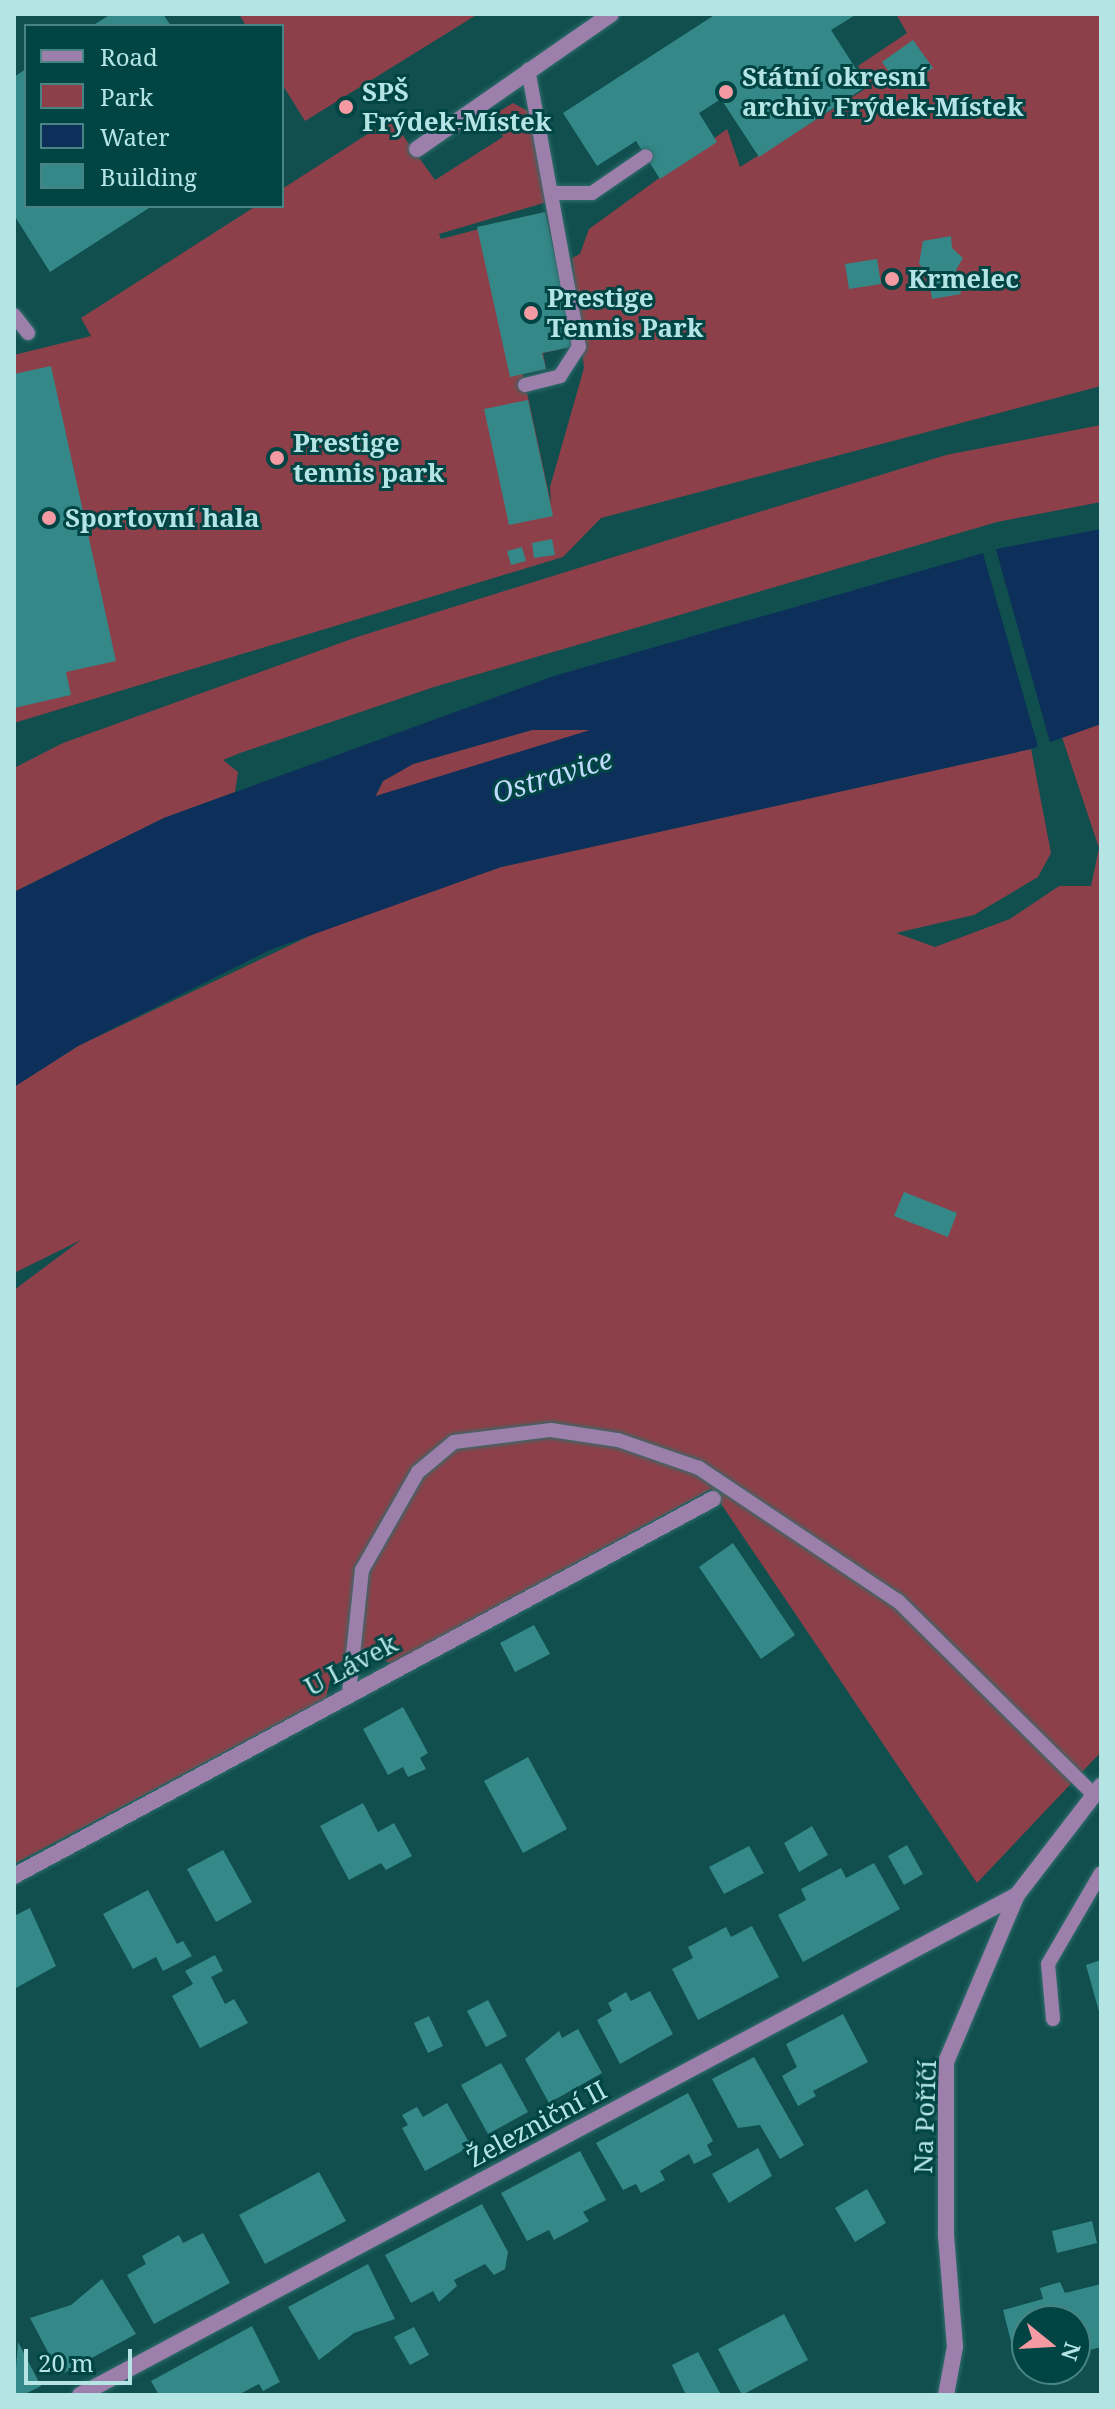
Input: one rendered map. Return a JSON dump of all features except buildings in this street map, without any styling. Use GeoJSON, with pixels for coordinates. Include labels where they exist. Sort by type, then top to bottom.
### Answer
{"type":"FeatureCollection","features":[{"type":"Feature","properties":{"kind":"street"},"geometry":{"type":"LineString","coordinates":[[417,149],[611,14]]}},
{"type":"Feature","properties":{"kind":"street","name":"U Lávek"},"geometry":{"type":"LineString","coordinates":[[14,1876],[713,1499]]}},
{"type":"Feature","properties":{"kind":"street","name":"Na Poříčí"},"geometry":{"type":"LineString","coordinates":[[946,2395],[955,2347],[946,2236],[946,2062],[1017,1895],[1097,1790]]}},
{"type":"Feature","properties":{"kind":"street","name":"Železniční II"},"geometry":{"type":"LineString","coordinates":[[80,2395],[1017,1895]]}},
{"type":"Feature","properties":{"kind":"lane"},"geometry":{"type":"LineString","coordinates":[[525,385],[560,376],[579,347],[554,193],[528,70]]}},
{"type":"Feature","properties":{"kind":"lane"},"geometry":{"type":"LineString","coordinates":[[554,193],[592,193],[646,156]]}},
{"type":"Feature","properties":{"kind":"lane"},"geometry":{"type":"LineString","coordinates":[[14,315],[28,333]]}},
{"type":"Feature","properties":{"kind":"lane"},"geometry":{"type":"LineString","coordinates":[[349,1693],[362,1570],[418,1472],[454,1442],[551,1430],[618,1440],[699,1468],[885,1592],[1097,1790]]}},
{"type":"Feature","properties":{"kind":"lane"},"geometry":{"type":"LineString","coordinates":[[1053,2019],[1048,1964],[1101,1873]]}},
{"type":"Feature","properties":{"kind":"green space"},"geometry":{"type":"Polygon","coordinates":[[[239,14],[478,14],[305,121],[284,87],[284,24],[245,24],[239,14]]]}},
{"type":"Feature","properties":{"kind":"green space"},"geometry":{"type":"Polygon","coordinates":[[[896,14],[1101,14],[1101,386],[601,518],[563,557],[14,723],[14,355],[91,336],[81,318],[253,208],[284,208],[284,188],[391,119],[435,180],[503,137],[495,114],[513,103],[528,111],[547,202],[439,234],[441,239],[545,212],[575,346],[543,353],[546,369],[523,374],[551,504],[550,487],[584,368],[572,258],[580,254],[589,229],[727,129],[740,167],[870,86],[858,66],[907,33],[896,14]]]}},
{"type":"Feature","properties":{"kind":"green space"},"geometry":{"type":"Polygon","coordinates":[[[1101,425],[1101,502],[997,522],[434,687],[240,753],[223,760],[238,772],[235,792],[164,818],[14,892],[14,768],[63,743],[357,637],[710,527],[946,455],[1101,425]]]}},
{"type":"Feature","properties":{"kind":"green space"},"geometry":{"type":"Polygon","coordinates":[[[670,708],[694,710],[709,720],[704,734],[670,746],[550,753],[446,819],[414,821],[379,811],[373,801],[383,781],[413,764],[532,730],[624,730],[670,708]]]}},
{"type":"Feature","properties":{"kind":"green space"},"geometry":{"type":"Polygon","coordinates":[[[1101,724],[1101,1752],[977,1883],[711,1489],[391,1664],[366,1648],[333,1666],[326,1698],[14,1864],[14,1290],[81,1240],[14,1273],[14,1087],[78,1046],[318,932],[501,867],[1031,749],[1051,853],[1038,877],[974,915],[896,933],[935,947],[1010,919],[1059,886],[1091,886],[1099,848],[1062,737],[1101,724]]]}},
{"type":"Feature","properties":{"kind":"water"},"geometry":{"type":"Polygon","coordinates":[[[1101,529],[1101,724],[1031,749],[501,867],[270,950],[78,1046],[14,1087],[14,892],[164,818],[554,676],[1001,548],[1101,529]],[[670,708],[624,730],[532,730],[413,764],[383,781],[373,801],[379,811],[414,821],[446,819],[550,753],[670,746],[704,734],[709,720],[694,710],[670,708]]]}},
{"type":"Feature","properties":{"kind":"pier"},"geometry":{"type":"Polygon","coordinates":[[[995,546],[1051,746],[1039,750],[982,550],[995,546]]]}},
{"type":"Feature","properties":{"kind":"waterway","name":"Ostravice"},"geometry":{"type":"LineString","coordinates":[[325,845],[791,702]]}},
{"type":"Feature","properties":{"kind":"place","name":"Státní okresní archiv Frýdek-Místek"},"geometry":{"type":"Point","coordinates":[726,92]}},
{"type":"Feature","properties":{"kind":"place","name":"SPŠ Frýdek-Místek"},"geometry":{"type":"Point","coordinates":[346,107]}},
{"type":"Feature","properties":{"kind":"place","name":"Krmelec"},"geometry":{"type":"Point","coordinates":[892,279]}},
{"type":"Feature","properties":{"kind":"place","name":"Prestige Tennis Park"},"geometry":{"type":"Point","coordinates":[531,313]}},
{"type":"Feature","properties":{"kind":"place","name":"Prestige tennis park"},"geometry":{"type":"Point","coordinates":[277,458]}},
{"type":"Feature","properties":{"kind":"place","name":"Sportovní hala"},"geometry":{"type":"Point","coordinates":[49,518]}}]}
